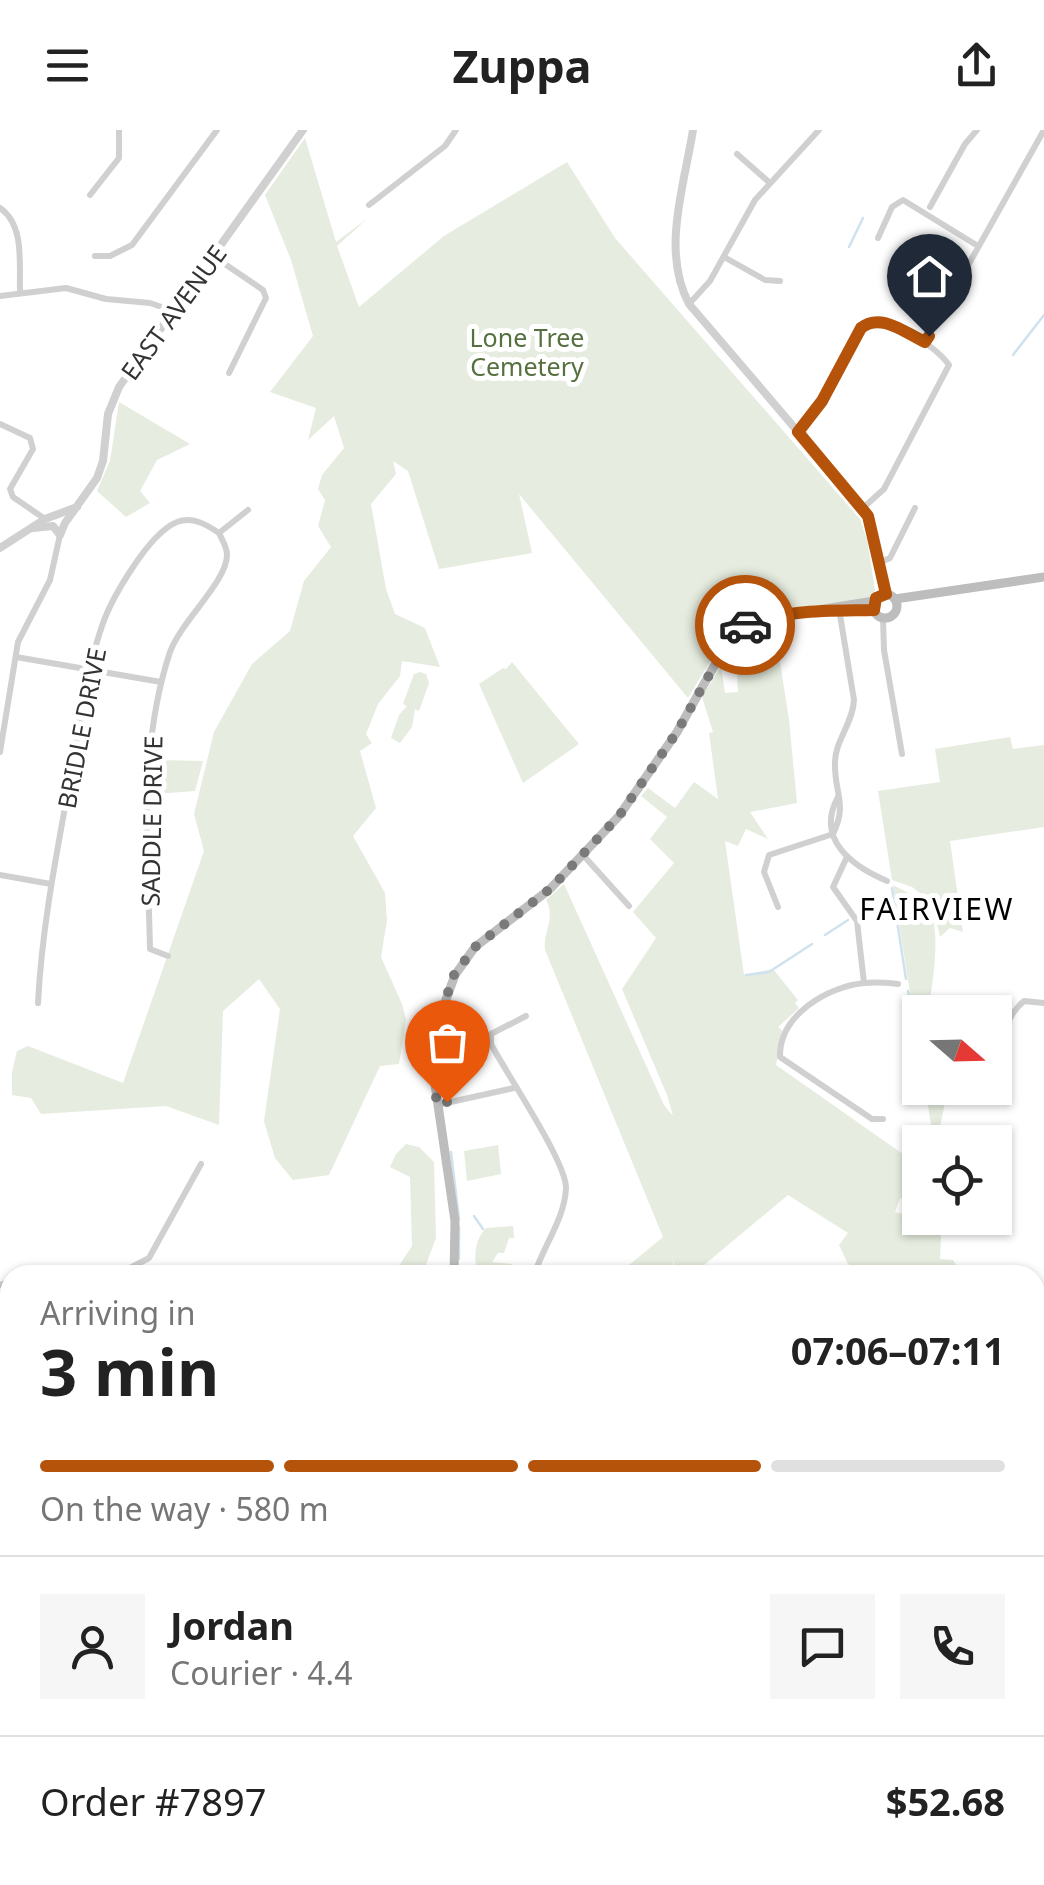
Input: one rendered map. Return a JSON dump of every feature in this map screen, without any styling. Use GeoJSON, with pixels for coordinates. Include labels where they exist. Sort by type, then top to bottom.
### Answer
{"type":"FeatureCollection","features":[{"type":"Feature","properties":{"kind":"main road"},"geometry":{"type":"LineString","coordinates":[[454,1265],[456,1221],[432,1064],[436,1027],[454,975],[475,947],[550,889],[640,788],[734,634],[768,618],[1044,577]]}},
{"type":"Feature","properties":{"kind":"main road"},"geometry":{"type":"LineString","coordinates":[[885,601],[895,613],[886,618],[885,601]]}},
{"type":"Feature","properties":{"kind":"street"},"geometry":{"type":"LineString","coordinates":[[90,195],[119,158],[120,130]]}},
{"type":"Feature","properties":{"kind":"street"},"geometry":{"type":"LineString","coordinates":[[95,256],[110,256],[132,245],[217,130]]}},
{"type":"Feature","properties":{"kind":"street","name":"EAST AVENUE"},"geometry":{"type":"LineString","coordinates":[[57,530],[92,488],[101,469],[108,414],[119,387],[302,130]]}},
{"type":"Feature","properties":{"kind":"street"},"geometry":{"type":"LineString","coordinates":[[370,205],[445,146],[456,130]]}},
{"type":"Feature","properties":{"kind":"street"},"geometry":{"type":"LineString","coordinates":[[694,130],[674,246],[676,273],[689,304],[863,508],[868,516],[885,601]]}},
{"type":"Feature","properties":{"kind":"street"},"geometry":{"type":"LineString","coordinates":[[689,304],[710,282],[755,200],[819,130]]}},
{"type":"Feature","properties":{"kind":"street"},"geometry":{"type":"LineString","coordinates":[[930,206],[977,130]]}},
{"type":"Feature","properties":{"kind":"street"},"geometry":{"type":"LineString","coordinates":[[947,302],[1044,130]]}},
{"type":"Feature","properties":{"kind":"street"},"geometry":{"type":"LineString","coordinates":[[737,154],[770,184]]}},
{"type":"Feature","properties":{"kind":"street"},"geometry":{"type":"LineString","coordinates":[[878,238],[892,206],[904,200],[978,246]]}},
{"type":"Feature","properties":{"kind":"street"},"geometry":{"type":"LineString","coordinates":[[0,208],[12,219],[18,238],[20,292]]}},
{"type":"Feature","properties":{"kind":"street"},"geometry":{"type":"LineString","coordinates":[[213,256],[263,290],[266,298],[229,373]]}},
{"type":"Feature","properties":{"kind":"street"},"geometry":{"type":"LineString","coordinates":[[724,257],[765,280],[780,281]]}},
{"type":"Feature","properties":{"kind":"street"},"geometry":{"type":"LineString","coordinates":[[0,296],[66,288],[173,311]]}},
{"type":"Feature","properties":{"kind":"street"},"geometry":{"type":"LineString","coordinates":[[925,342],[942,312]]}},
{"type":"Feature","properties":{"kind":"street"},"geometry":{"type":"LineString","coordinates":[[798,432],[822,401],[861,328],[870,322],[881,321],[941,354],[949,366],[884,489],[863,508]]}},
{"type":"Feature","properties":{"kind":"street"},"geometry":{"type":"LineString","coordinates":[[0,424],[30,438],[33,449],[10,489],[14,498],[57,530]]}},
{"type":"Feature","properties":{"kind":"street"},"geometry":{"type":"LineString","coordinates":[[0,548],[45,519],[77,507]]}},
{"type":"Feature","properties":{"kind":"street"},"geometry":{"type":"LineString","coordinates":[[878,564],[890,558],[915,508]]}},
{"type":"Feature","properties":{"kind":"street"},"geometry":{"type":"LineString","coordinates":[[220,533],[248,510]]}},
{"type":"Feature","properties":{"kind":"street","name":"BRIDLE DRIVE"},"geometry":{"type":"LineString","coordinates":[[38,1004],[51,884],[102,624],[156,539],[178,522],[201,521],[220,533]]}},
{"type":"Feature","properties":{"kind":"street"},"geometry":{"type":"LineString","coordinates":[[33,528],[57,530]]}},
{"type":"Feature","properties":{"kind":"street"},"geometry":{"type":"LineString","coordinates":[[0,752],[16,657],[29,618],[50,580],[57,530]]}},
{"type":"Feature","properties":{"kind":"street","name":"SADDLE DRIVE"},"geometry":{"type":"LineString","coordinates":[[168,956],[150,950],[147,785],[152,722],[172,646],[185,621],[224,574],[228,553],[220,533]]}},
{"type":"Feature","properties":{"kind":"street"},"geometry":{"type":"LineString","coordinates":[[778,907],[764,872],[769,855],[833,834],[842,814],[834,759],[854,716],[854,700],[839,608]]}},
{"type":"Feature","properties":{"kind":"street"},"geometry":{"type":"LineString","coordinates":[[886,618],[884,633],[902,754]]}},
{"type":"Feature","properties":{"kind":"street"},"geometry":{"type":"LineString","coordinates":[[16,657],[160,682]]}},
{"type":"Feature","properties":{"kind":"street"},"geometry":{"type":"LineString","coordinates":[[838,796],[829,819],[846,859],[887,881]]}},
{"type":"Feature","properties":{"kind":"street"},"geometry":{"type":"LineString","coordinates":[[829,819],[840,822]]}},
{"type":"Feature","properties":{"kind":"street"},"geometry":{"type":"LineString","coordinates":[[583,855],[630,906]]}},
{"type":"Feature","properties":{"kind":"street"},"geometry":{"type":"LineString","coordinates":[[846,859],[833,887],[858,922],[864,983]]}},
{"type":"Feature","properties":{"kind":"street"},"geometry":{"type":"LineString","coordinates":[[0,875],[51,884]]}},
{"type":"Feature","properties":{"kind":"street"},"geometry":{"type":"LineString","coordinates":[[883,1118],[872,1119],[780,1056],[780,1048],[799,1011],[845,988],[864,983],[898,984]]}},
{"type":"Feature","properties":{"kind":"street"},"geometry":{"type":"LineString","coordinates":[[1012,1011],[1024,1001],[1044,1003]]}},
{"type":"Feature","properties":{"kind":"street"},"geometry":{"type":"LineString","coordinates":[[526,1016],[491,1034],[491,1044],[566,1185],[562,1208],[538,1265]]}},
{"type":"Feature","properties":{"kind":"street"},"geometry":{"type":"LineString","coordinates":[[437,1105],[514,1088]]}},
{"type":"Feature","properties":{"kind":"street"},"geometry":{"type":"LineString","coordinates":[[135,1265],[148,1258],[201,1164]]}},
{"type":"Feature","properties":{"kind":"green space","name":"Lone Tree Cemetery"},"geometry":{"type":"Polygon","coordinates":[[[305,138],[336,242],[368,218],[337,246],[359,307],[444,236],[567,162],[615,238],[860,519],[875,590],[871,598],[737,617],[688,698],[519,494],[532,553],[439,569],[408,471],[393,461],[396,474],[371,504],[386,589],[395,614],[425,628],[440,667],[402,661],[400,676],[378,704],[366,734],[372,743],[360,751],[376,808],[353,836],[385,893],[387,920],[381,957],[406,1019],[399,1064],[380,1066],[329,1175],[293,1180],[275,1158],[264,1121],[280,1009],[259,979],[223,1011],[219,1125],[166,1106],[41,1114],[31,1098],[12,1095],[12,1072],[17,1051],[28,1046],[123,1083],[204,851],[194,814],[214,732],[252,664],[290,631],[304,581],[331,547],[318,526],[325,500],[318,489],[322,475],[344,448],[334,416],[308,440],[316,408],[270,392],[313,336],[291,260],[265,195],[305,138]]]}},
{"type":"Feature","properties":{"kind":"green space"},"geometry":{"type":"Polygon","coordinates":[[[119,402],[190,444],[157,460],[140,491],[150,503],[126,517],[97,491],[110,461],[119,402]]]}},
{"type":"Feature","properties":{"kind":"green space"},"geometry":{"type":"Polygon","coordinates":[[[779,656],[797,803],[750,812],[768,839],[746,829],[738,846],[725,841],[744,975],[773,969],[798,1000],[795,1003],[799,1008],[778,1027],[782,1030],[776,1065],[902,1153],[902,1199],[895,1212],[902,1214],[902,1235],[940,1235],[940,1259],[953,1260],[956,1265],[850,1265],[839,1245],[848,1233],[788,1195],[704,1265],[675,1265],[672,1258],[674,1265],[629,1265],[663,1237],[545,950],[550,913],[546,900],[564,884],[664,1105],[673,1116],[622,989],[656,938],[633,912],[674,863],[650,839],[667,817],[641,796],[648,788],[675,808],[694,782],[718,799],[709,733],[713,732],[702,697],[721,666],[725,693],[738,692],[737,674],[751,672],[750,662],[779,656]]]}},
{"type":"Feature","properties":{"kind":"green space"},"geometry":{"type":"Polygon","coordinates":[[[512,662],[579,744],[523,783],[479,684],[512,662]]]}},
{"type":"Feature","properties":{"kind":"green space"},"geometry":{"type":"Polygon","coordinates":[[[414,674],[426,674],[429,683],[419,711],[415,709],[412,727],[400,743],[391,738],[399,715],[407,706],[403,704],[414,674]]]}},
{"type":"Feature","properties":{"kind":"green space"},"geometry":{"type":"Polygon","coordinates":[[[1010,737],[1013,749],[1044,745],[1044,827],[950,841],[963,932],[950,928],[940,937],[932,902],[912,887],[892,880],[878,791],[940,782],[935,749],[1010,737]]]}},
{"type":"Feature","properties":{"kind":"green space"},"geometry":{"type":"Polygon","coordinates":[[[157,760],[203,761],[195,791],[155,794],[157,760]]]}},
{"type":"Feature","properties":{"kind":"green space"},"geometry":{"type":"Polygon","coordinates":[[[893,885],[927,906],[934,926],[931,995],[910,995],[893,885]]]}},
{"type":"Feature","properties":{"kind":"green space"},"geometry":{"type":"Polygon","coordinates":[[[928,1105],[945,1105],[940,1125],[931,1125],[928,1105]]]}},
{"type":"Feature","properties":{"kind":"green space"},"geometry":{"type":"Polygon","coordinates":[[[406,1144],[419,1147],[434,1162],[436,1238],[426,1265],[400,1265],[412,1246],[410,1177],[390,1167],[406,1144]]]}},
{"type":"Feature","properties":{"kind":"green space"},"geometry":{"type":"Polygon","coordinates":[[[498,1145],[501,1174],[467,1181],[464,1151],[498,1145]]]}},
{"type":"Feature","properties":{"kind":"green space"},"geometry":{"type":"Polygon","coordinates":[[[513,1226],[514,1238],[509,1238],[504,1253],[498,1253],[492,1262],[512,1265],[476,1265],[476,1247],[486,1228],[513,1226]]]}},
{"type":"Feature","properties":{"kind":"waterway"},"geometry":{"type":"LineString","coordinates":[[849,247],[863,218]]}},
{"type":"Feature","properties":{"kind":"waterway"},"geometry":{"type":"LineString","coordinates":[[1013,355],[1044,315]]}},
{"type":"Feature","properties":{"kind":"waterway"},"geometry":{"type":"LineString","coordinates":[[892,888],[906,979]]}},
{"type":"Feature","properties":{"kind":"waterway"},"geometry":{"type":"LineString","coordinates":[[825,935],[848,920]]}},
{"type":"Feature","properties":{"kind":"waterway"},"geometry":{"type":"LineString","coordinates":[[746,975],[769,972],[812,944]]}},
{"type":"Feature","properties":{"kind":"waterway"},"geometry":{"type":"LineString","coordinates":[[908,991],[909,995]]}},
{"type":"Feature","properties":{"kind":"waterway"},"geometry":{"type":"LineString","coordinates":[[451,1152],[459,1219]]}},
{"type":"Feature","properties":{"kind":"waterway"},"geometry":{"type":"LineString","coordinates":[[474,1216],[483,1229]]}},
{"type":"Feature","properties":{"kind":"waterway"},"geometry":{"type":"LineString","coordinates":[[459,1227],[459,1259]]}},
{"type":"Feature","properties":{"kind":"way so far"},"geometry":{"type":"LineString","coordinates":[[447,1102],[437,1105],[432,1064],[436,1027],[454,975],[486,936],[550,889],[619,816],[677,732],[729,640],[745,625]]}},
{"type":"Feature","properties":{"kind":"district","name":"FAIRVIEW"},"geometry":{"type":"Point","coordinates":[937,908]}},
{"type":"Feature","properties":{"kind":"route"},"geometry":{"type":"LineString","coordinates":[[745,625],[839,608],[874,610],[876,598],[886,594],[868,516],[798,432],[822,401],[861,328],[881,321],[925,342],[929,336]]}}]}
